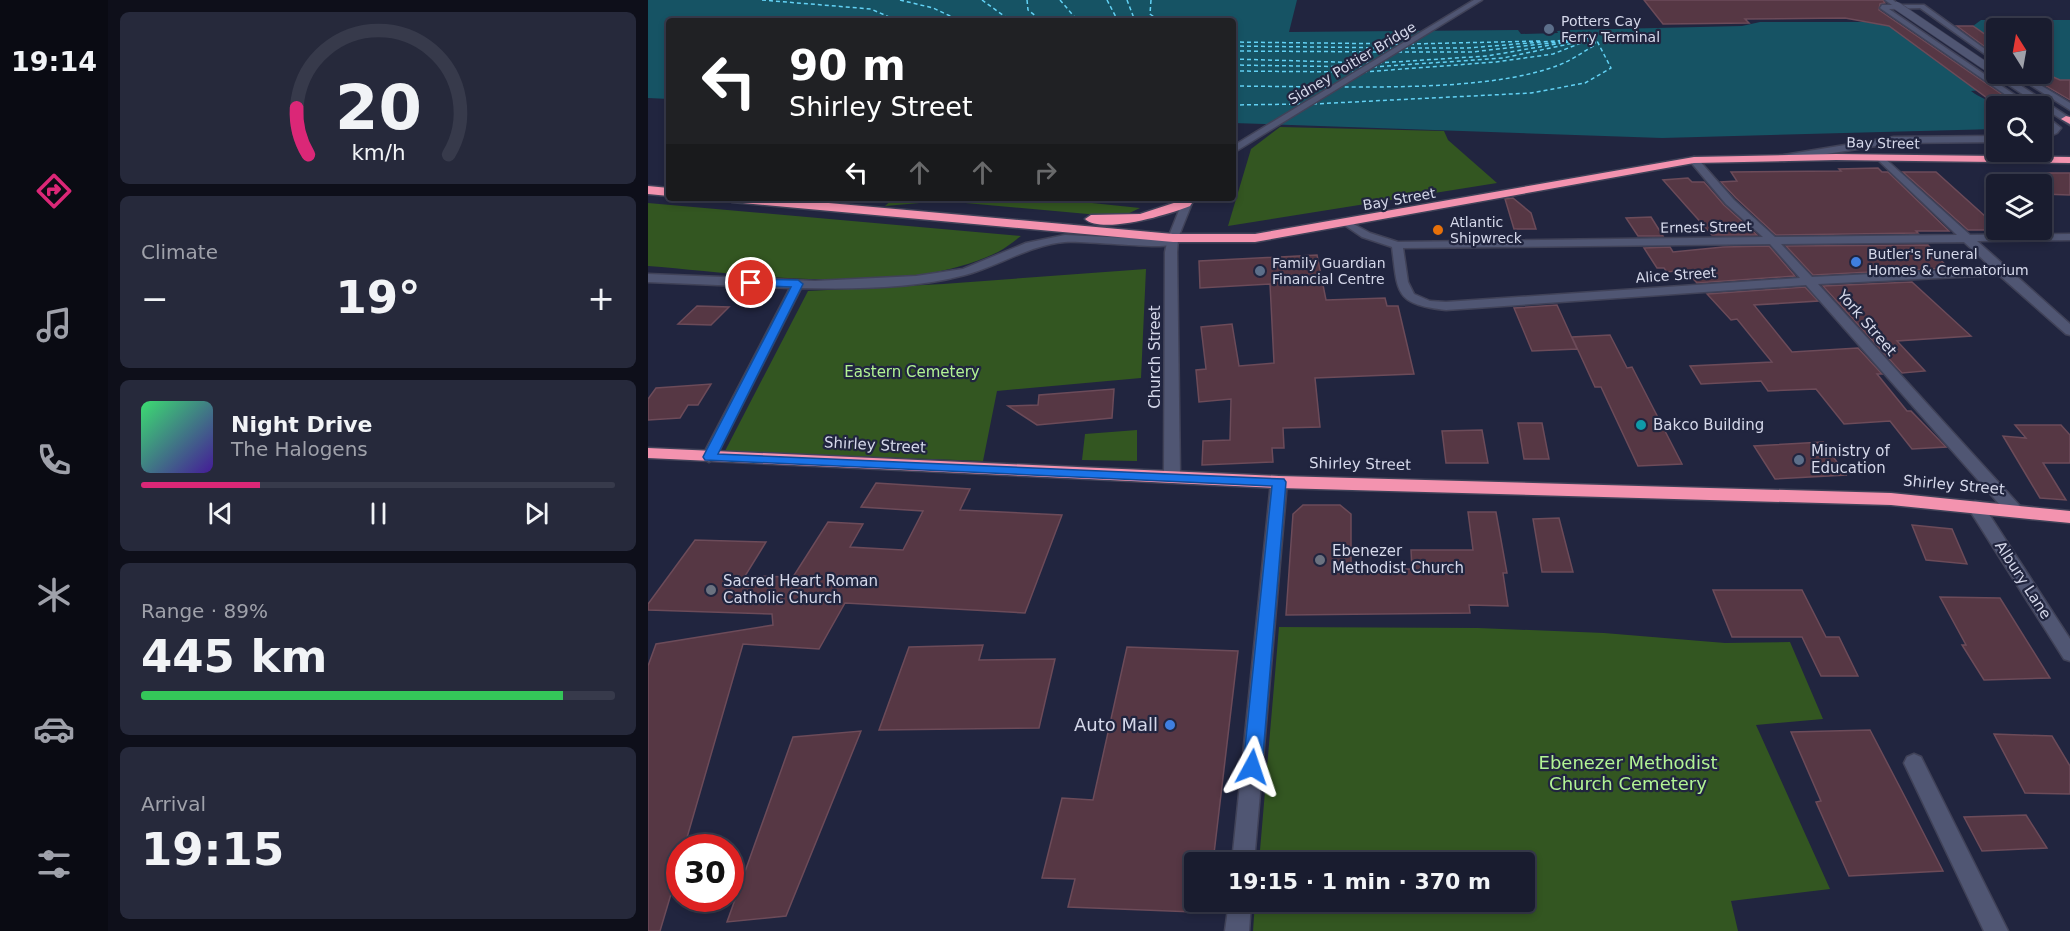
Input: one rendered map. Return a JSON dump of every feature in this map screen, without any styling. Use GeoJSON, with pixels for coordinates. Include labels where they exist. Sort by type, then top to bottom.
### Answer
{"type":"FeatureCollection","features":[{"type":"Feature","properties":{"kind":"highway","name":"Bay Street"},"geometry":{"type":"LineString","coordinates":[[763,201],[1172,240],[1255,238],[1348,224],[1694,160],[1881,158],[2070,160]]}},
{"type":"Feature","properties":{"kind":"highway"},"geometry":{"type":"LineString","coordinates":[[648,190],[666,192]]}},
{"type":"Feature","properties":{"kind":"highway"},"geometry":{"type":"LineString","coordinates":[[895,214],[952,208],[1122,220],[1158,215],[1185,201]]}},
{"type":"Feature","properties":{"kind":"highway","name":"Shirley Street"},"geometry":{"type":"LineString","coordinates":[[648,453],[1279,482],[1891,499],[2070,517]]}},
{"type":"Feature","properties":{"kind":"street","name":"Sidney Poitier Bridge"},"geometry":{"type":"LineString","coordinates":[[1236,148],[1479,0]]}},
{"type":"Feature","properties":{"kind":"street"},"geometry":{"type":"LineString","coordinates":[[1888,0],[1986,66]]}},
{"type":"Feature","properties":{"kind":"street"},"geometry":{"type":"LineString","coordinates":[[1986,53],[1922,6],[1882,7],[1986,78]]}},
{"type":"Feature","properties":{"kind":"street"},"geometry":{"type":"LineString","coordinates":[[1995,84],[2012,96]]}},
{"type":"Feature","properties":{"kind":"street"},"geometry":{"type":"LineString","coordinates":[[2014,84],[2066,119]]}},
{"type":"Feature","properties":{"kind":"street"},"geometry":{"type":"LineString","coordinates":[[2033,84],[2070,107]]}},
{"type":"Feature","properties":{"kind":"street"},"geometry":{"type":"LineString","coordinates":[[1784,158],[1881,142],[1986,139]]}},
{"type":"Feature","properties":{"kind":"street"},"geometry":{"type":"LineString","coordinates":[[1881,142],[1899,145],[1986,146]]}},
{"type":"Feature","properties":{"kind":"street"},"geometry":{"type":"LineString","coordinates":[[1881,158],[2002,272],[2070,331]]}},
{"type":"Feature","properties":{"kind":"street","name":"York Street"},"geometry":{"type":"LineString","coordinates":[[1694,160],[1730,202],[1773,241],[2014,510]]}},
{"type":"Feature","properties":{"kind":"street","name":"Church Street"},"geometry":{"type":"LineString","coordinates":[[1172,476],[1172,240],[1187,201]]}},
{"type":"Feature","properties":{"kind":"street","name":"Ernest Street"},"geometry":{"type":"LineString","coordinates":[[1348,224],[1366,236],[1397,245],[2070,237]]}},
{"type":"Feature","properties":{"kind":"street"},"geometry":{"type":"LineString","coordinates":[[648,278],[798,284],[893,282],[938,277],[974,269],[1035,243],[1059,239],[1172,240]]}},
{"type":"Feature","properties":{"kind":"street","name":"Alice Street"},"geometry":{"type":"LineString","coordinates":[[1397,245],[1406,294],[1412,301],[1446,306],[1808,281],[2002,272]]}},
{"type":"Feature","properties":{"kind":"street"},"geometry":{"type":"LineString","coordinates":[[710,457],[798,284]]}},
{"type":"Feature","properties":{"kind":"street"},"geometry":{"type":"LineString","coordinates":[[1245,852],[1279,482]]}},
{"type":"Feature","properties":{"kind":"street","name":"Albury Lane"},"geometry":{"type":"LineString","coordinates":[[1975,506],[2070,654]]}},
{"type":"Feature","properties":{"kind":"street"},"geometry":{"type":"LineString","coordinates":[[1914,763],[1996,931]]}},
{"type":"Feature","properties":{"kind":"street"},"geometry":{"type":"LineString","coordinates":[[1237,931],[1239,912]]}},
{"type":"Feature","properties":{"kind":"green space"},"geometry":{"type":"Polygon","coordinates":[[[1280,127],[1444,131],[1448,140],[1497,183],[1228,226],[1251,149],[1280,127]]]}},
{"type":"Feature","properties":{"kind":"green space"},"geometry":{"type":"Polygon","coordinates":[[[891,201],[943,201],[885,206],[891,201]]]}},
{"type":"Feature","properties":{"kind":"green space"},"geometry":{"type":"Polygon","coordinates":[[[943,201],[1073,201],[1140,208],[1121,217],[943,201]]]}},
{"type":"Feature","properties":{"kind":"green space"},"geometry":{"type":"Polygon","coordinates":[[[648,203],[1021,236],[998,252],[960,266],[917,275],[826,280],[733,274],[648,266],[648,203]]]}},
{"type":"Feature","properties":{"kind":"green space","name":"Eastern Cemetery"},"geometry":{"type":"Polygon","coordinates":[[[1146,269],[1141,378],[997,391],[983,461],[725,451],[808,291],[1146,269]]]}},
{"type":"Feature","properties":{"kind":"green space"},"geometry":{"type":"Polygon","coordinates":[[[1137,430],[1137,461],[1082,460],[1085,434],[1137,430]]]}},
{"type":"Feature","properties":{"kind":"green space","name":"Ebenezer Methodist Church Cemetery"},"geometry":{"type":"Polygon","coordinates":[[[1279,627],[1478,628],[1604,633],[1725,643],[1790,642],[1823,719],[1756,725],[1830,889],[1731,901],[1738,931],[1253,931],[1254,912],[1535,912],[1535,852],[1260,852],[1279,627]]]}},
{"type":"Feature","properties":{"kind":"water"},"geometry":{"type":"Polygon","coordinates":[[[648,0],[1297,0],[1289,32],[1518,30],[1521,34],[1558,33],[1557,31],[1570,30],[1742,26],[1760,22],[1865,22],[1896,27],[1946,68],[1981,90],[1971,91],[1986,99],[1986,129],[1662,138],[1236,123],[1236,18],[666,18],[666,99],[648,98],[648,0]]]}},
{"type":"Feature","properties":{"kind":"water"},"geometry":{"type":"Polygon","coordinates":[[[1981,20],[1986,20],[1986,35],[1973,26],[1981,20]]]}},
{"type":"Feature","properties":{"kind":"water"},"geometry":{"type":"Polygon","coordinates":[[[2052,20],[2070,20],[2070,84],[2052,76],[2052,20]]]}},
{"type":"Feature","properties":{"kind":"building"},"geometry":{"type":"Polygon","coordinates":[[[1644,0],[1883,0],[1885,3],[1880,4],[1879,10],[2004,96],[1986,97],[1889,26],[1845,18],[1745,19],[1749,23],[1663,24],[1644,0]]]}},
{"type":"Feature","properties":{"kind":"building"},"geometry":{"type":"Polygon","coordinates":[[[1957,26],[1973,26],[1986,35],[1986,48],[1957,26]]]}},
{"type":"Feature","properties":{"kind":"building"},"geometry":{"type":"Polygon","coordinates":[[[2052,76],[2060,80],[2070,80],[2070,100],[2043,84],[2052,84],[2052,76]]]}},
{"type":"Feature","properties":{"kind":"building"},"geometry":{"type":"Polygon","coordinates":[[[1878,168],[1882,172],[1888,172],[1949,231],[1776,235],[1721,182],[1737,181],[1731,172],[1841,171],[1839,169],[1878,168]]]}},
{"type":"Feature","properties":{"kind":"building"},"geometry":{"type":"Polygon","coordinates":[[[1903,172],[1936,172],[1986,217],[1986,230],[1968,230],[1903,172]]]}},
{"type":"Feature","properties":{"kind":"building"},"geometry":{"type":"Polygon","coordinates":[[[2070,173],[2070,195],[2052,194],[2052,174],[2042,174],[2070,173]]]}},
{"type":"Feature","properties":{"kind":"building"},"geometry":{"type":"Polygon","coordinates":[[[1688,178],[1692,182],[1704,182],[1724,205],[1757,235],[1712,235],[1663,180],[1688,178]]]}},
{"type":"Feature","properties":{"kind":"building"},"geometry":{"type":"Polygon","coordinates":[[[1513,198],[1531,213],[1536,229],[1514,229],[1505,199],[1513,198]]]}},
{"type":"Feature","properties":{"kind":"building"},"geometry":{"type":"Polygon","coordinates":[[[1651,217],[1663,236],[1638,236],[1626,218],[1651,217]]]}},
{"type":"Feature","properties":{"kind":"building"},"geometry":{"type":"Polygon","coordinates":[[[1928,245],[1948,268],[1813,275],[1786,246],[1928,245]]]}},
{"type":"Feature","properties":{"kind":"building"},"geometry":{"type":"Polygon","coordinates":[[[1769,246],[1795,276],[1697,283],[1685,270],[1667,272],[1664,268],[1657,268],[1644,248],[1670,247],[1673,252],[1723,247],[1769,246]]]}},
{"type":"Feature","properties":{"kind":"building"},"geometry":{"type":"Polygon","coordinates":[[[1317,255],[1326,300],[1385,298],[1387,306],[1398,306],[1414,374],[1315,378],[1320,427],[1283,428],[1284,448],[1272,448],[1273,462],[1202,465],[1203,441],[1230,440],[1231,399],[1199,402],[1196,370],[1206,369],[1201,327],[1232,324],[1239,366],[1274,363],[1270,284],[1200,288],[1199,261],[1317,255]]]}},
{"type":"Feature","properties":{"kind":"building"},"geometry":{"type":"Polygon","coordinates":[[[1912,282],[1971,336],[1897,341],[1925,371],[1902,373],[1823,286],[1912,282]]]}},
{"type":"Feature","properties":{"kind":"building"},"geometry":{"type":"Polygon","coordinates":[[[1805,287],[1818,301],[1754,305],[1792,352],[1858,348],[1882,374],[1877,374],[1907,411],[1911,411],[1946,447],[1912,449],[1890,421],[1844,424],[1816,389],[1768,391],[1761,381],[1701,384],[1690,366],[1772,362],[1737,319],[1731,320],[1707,294],[1805,287]]]}},
{"type":"Feature","properties":{"kind":"building"},"geometry":{"type":"Polygon","coordinates":[[[1557,305],[1577,349],[1532,351],[1514,308],[1557,305]]]}},
{"type":"Feature","properties":{"kind":"building"},"geometry":{"type":"Polygon","coordinates":[[[697,306],[729,307],[711,325],[678,324],[697,306]]]}},
{"type":"Feature","properties":{"kind":"building","name":"Bakco Building"},"geometry":{"type":"Polygon","coordinates":[[[1610,335],[1627,368],[1632,367],[1682,464],[1638,466],[1601,387],[1595,387],[1572,337],[1610,335]]]}},
{"type":"Feature","properties":{"kind":"building"},"geometry":{"type":"Polygon","coordinates":[[[711,384],[698,405],[688,405],[680,418],[648,420],[648,399],[656,388],[711,384]]]}},
{"type":"Feature","properties":{"kind":"building"},"geometry":{"type":"Polygon","coordinates":[[[1114,389],[1112,418],[1037,425],[1008,406],[1038,405],[1039,395],[1114,389]]]}},
{"type":"Feature","properties":{"kind":"building"},"geometry":{"type":"Polygon","coordinates":[[[1518,423],[1542,423],[1549,459],[1524,459],[1518,423]]]}},
{"type":"Feature","properties":{"kind":"building"},"geometry":{"type":"Polygon","coordinates":[[[2015,425],[2061,425],[2070,435],[2070,463],[2043,463],[2066,500],[2040,498],[2003,436],[2026,438],[2015,425]]]}},
{"type":"Feature","properties":{"kind":"building"},"geometry":{"type":"Polygon","coordinates":[[[1482,430],[1488,463],[1446,463],[1442,431],[1482,430]]]}},
{"type":"Feature","properties":{"kind":"building","name":"Ministry of Education"},"geometry":{"type":"Polygon","coordinates":[[[1823,442],[1846,475],[1775,479],[1754,446],[1823,442]]]}},
{"type":"Feature","properties":{"kind":"building"},"geometry":{"type":"Polygon","coordinates":[[[876,483],[970,489],[960,510],[1062,515],[1025,613],[845,603],[819,649],[743,644],[688,834],[666,834],[666,911],[660,931],[648,931],[648,666],[656,644],[773,625],[772,614],[648,610],[648,604],[695,540],[766,542],[745,576],[793,577],[828,522],[863,524],[850,547],[903,550],[923,511],[861,507],[876,483]]]}},
{"type":"Feature","properties":{"kind":"building","name":"Ebenezer Methodist Church"},"geometry":{"type":"Polygon","coordinates":[[[1303,505],[1340,505],[1351,514],[1351,569],[1412,569],[1411,550],[1473,550],[1468,512],[1496,512],[1507,573],[1503,573],[1508,606],[1469,605],[1470,613],[1286,615],[1293,514],[1303,505]]]}},
{"type":"Feature","properties":{"kind":"building"},"geometry":{"type":"Polygon","coordinates":[[[1559,518],[1573,572],[1542,572],[1533,519],[1559,518]]]}},
{"type":"Feature","properties":{"kind":"building"},"geometry":{"type":"Polygon","coordinates":[[[1912,525],[1952,529],[1967,564],[1926,560],[1912,525]]]}},
{"type":"Feature","properties":{"kind":"building"},"geometry":{"type":"Polygon","coordinates":[[[1713,590],[1802,590],[1826,637],[1839,637],[1858,676],[1821,676],[1802,637],[1732,637],[1713,590]]]}},
{"type":"Feature","properties":{"kind":"building"},"geometry":{"type":"Polygon","coordinates":[[[1940,597],[2000,598],[2050,678],[1984,680],[1962,645],[1966,645],[1940,597]]]}},
{"type":"Feature","properties":{"kind":"building"},"geometry":{"type":"Polygon","coordinates":[[[983,645],[979,660],[1055,659],[1039,728],[879,730],[909,647],[983,645]]]}},
{"type":"Feature","properties":{"kind":"building","name":"Auto Mall"},"geometry":{"type":"Polygon","coordinates":[[[1127,647],[1238,651],[1214,852],[1184,852],[1184,912],[1068,907],[1075,879],[1042,878],[1062,798],[1093,800],[1127,647]]]}},
{"type":"Feature","properties":{"kind":"building"},"geometry":{"type":"Polygon","coordinates":[[[1870,730],[1943,871],[1849,876],[1816,802],[1821,801],[1791,732],[1870,730]]]}},
{"type":"Feature","properties":{"kind":"building"},"geometry":{"type":"Polygon","coordinates":[[[861,731],[786,916],[727,922],[731,912],[744,912],[744,874],[793,737],[861,731]]]}},
{"type":"Feature","properties":{"kind":"building"},"geometry":{"type":"Polygon","coordinates":[[[1994,734],[2052,736],[2070,766],[2070,794],[2025,793],[1994,734]]]}},
{"type":"Feature","properties":{"kind":"building"},"geometry":{"type":"Polygon","coordinates":[[[2026,815],[2047,848],[1982,851],[1964,817],[2026,815]]]}},
{"type":"Feature","properties":{"kind":"ferry route"},"geometry":{"type":"LineString","coordinates":[[762,0],[871,9],[891,18]]}},
{"type":"Feature","properties":{"kind":"ferry route"},"geometry":{"type":"LineString","coordinates":[[900,0],[933,8],[955,18]]}},
{"type":"Feature","properties":{"kind":"ferry route"},"geometry":{"type":"LineString","coordinates":[[982,0],[1007,18]]}},
{"type":"Feature","properties":{"kind":"ferry route"},"geometry":{"type":"LineString","coordinates":[[1027,0],[1028,10],[1038,18]]}},
{"type":"Feature","properties":{"kind":"ferry route"},"geometry":{"type":"LineString","coordinates":[[1060,0],[1075,18]]}},
{"type":"Feature","properties":{"kind":"ferry route"},"geometry":{"type":"LineString","coordinates":[[1107,0],[1116,18]]}},
{"type":"Feature","properties":{"kind":"ferry route"},"geometry":{"type":"LineString","coordinates":[[1127,0],[1134,18]]}},
{"type":"Feature","properties":{"kind":"ferry route"},"geometry":{"type":"LineString","coordinates":[[1151,0],[1150,14],[1156,18]]}},
{"type":"Feature","properties":{"kind":"ferry route"},"geometry":{"type":"LineString","coordinates":[[1313,104],[1531,93],[1585,83],[1611,68],[1595,37]]}},
{"type":"Feature","properties":{"kind":"ferry route"},"geometry":{"type":"LineString","coordinates":[[1378,63],[1487,56],[1591,38]]}},
{"type":"Feature","properties":{"kind":"ferry route"},"geometry":{"type":"LineString","coordinates":[[1363,72],[1496,62],[1553,54],[1594,38]]}},
{"type":"Feature","properties":{"kind":"ferry route"},"geometry":{"type":"LineString","coordinates":[[1338,87],[1450,85],[1509,78],[1535,73],[1564,63],[1595,45],[1595,38]]}},
{"type":"Feature","properties":{"kind":"ferry route"},"geometry":{"type":"LineString","coordinates":[[1398,52],[1472,52],[1585,39]]}},
{"type":"Feature","properties":{"kind":"ferry route"},"geometry":{"type":"LineString","coordinates":[[1404,48],[1467,48],[1567,40]]}},
{"type":"Feature","properties":{"kind":"ferry route"},"geometry":{"type":"LineString","coordinates":[[1373,67],[1503,58],[1588,40]]}},
{"type":"Feature","properties":{"kind":"ferry route"},"geometry":{"type":"LineString","coordinates":[[1410,44],[1540,41]]}},
{"type":"Feature","properties":{"kind":"ferry route"},"geometry":{"type":"LineString","coordinates":[[1236,42],[1402,44]]}},
{"type":"Feature","properties":{"kind":"ferry route"},"geometry":{"type":"LineString","coordinates":[[1236,46],[1396,48]]}},
{"type":"Feature","properties":{"kind":"ferry route"},"geometry":{"type":"LineString","coordinates":[[1236,51],[1391,52]]}},
{"type":"Feature","properties":{"kind":"ferry route"},"geometry":{"type":"LineString","coordinates":[[1236,59],[1371,63]]}},
{"type":"Feature","properties":{"kind":"ferry route"},"geometry":{"type":"LineString","coordinates":[[1236,65],[1366,67]]}},
{"type":"Feature","properties":{"kind":"ferry route"},"geometry":{"type":"LineString","coordinates":[[1236,71],[1355,72]]}},
{"type":"Feature","properties":{"kind":"ferry route"},"geometry":{"type":"LineString","coordinates":[[1236,86],[1330,87]]}},
{"type":"Feature","properties":{"kind":"ferry route"},"geometry":{"type":"LineString","coordinates":[[1236,105],[1302,104]]}},
{"type":"Feature","properties":{"kind":"place","name":"Potters Cay Ferry Terminal"},"geometry":{"type":"Point","coordinates":[1549,29]}},
{"type":"Feature","properties":{"kind":"place","name":"Atlantic Shipwreck"},"geometry":{"type":"Point","coordinates":[1438,230]}},
{"type":"Feature","properties":{"kind":"place","name":"Butler's Funeral Homes & Crematorium"},"geometry":{"type":"Point","coordinates":[1856,262]}},
{"type":"Feature","properties":{"kind":"place","name":"Family Guardian Financial Centre"},"geometry":{"type":"Point","coordinates":[1260,271]}},
{"type":"Feature","properties":{"kind":"place","name":"Bakco Building"},"geometry":{"type":"Point","coordinates":[1641,425]}},
{"type":"Feature","properties":{"kind":"place","name":"Ministry of Education"},"geometry":{"type":"Point","coordinates":[1799,460]}},
{"type":"Feature","properties":{"kind":"place","name":"Ebenezer Methodist Church"},"geometry":{"type":"Point","coordinates":[1320,560]}},
{"type":"Feature","properties":{"kind":"place","name":"Sacred Heart Roman Catholic Church"},"geometry":{"type":"Point","coordinates":[711,590]}},
{"type":"Feature","properties":{"kind":"place","name":"Auto Mall"},"geometry":{"type":"Point","coordinates":[1170,725]}},
{"type":"Feature","properties":{"kind":"route"},"geometry":{"type":"LineString","coordinates":[[751,283],[798,284],[710,457],[1279,482],[1252,767]]}}]}
